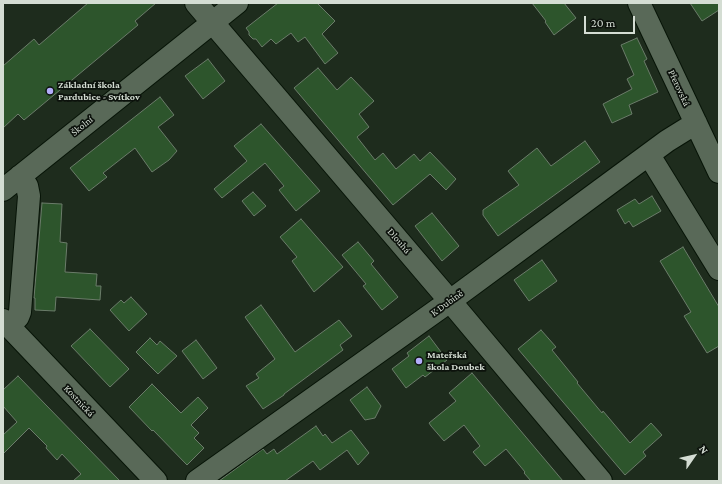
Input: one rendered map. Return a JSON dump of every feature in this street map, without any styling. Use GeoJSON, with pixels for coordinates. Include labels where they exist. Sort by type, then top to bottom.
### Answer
{"type":"FeatureCollection","features":[{"type":"Feature","properties":{"kind":"street","name":"Dlouhá"},"geometry":{"type":"LineString","coordinates":[[196,3],[601,481]]}},
{"type":"Feature","properties":{"kind":"street","name":"Školní"},"geometry":{"type":"LineString","coordinates":[[3,190],[237,3]]}},
{"type":"Feature","properties":{"kind":"street","name":"Přerovská"},"geometry":{"type":"LineString","coordinates":[[640,3],[719,172]]}},
{"type":"Feature","properties":{"kind":"street","name":"K Dubině"},"geometry":{"type":"LineString","coordinates":[[197,481],[450,301],[675,136],[696,123]]}},
{"type":"Feature","properties":{"kind":"street"},"geometry":{"type":"LineString","coordinates":[[649,155],[719,269]]}},
{"type":"Feature","properties":{"kind":"street"},"geometry":{"type":"LineString","coordinates":[[6,323],[18,317],[20,312],[29,196],[27,186],[20,176]]}},
{"type":"Feature","properties":{"kind":"street","name":"Kostnická"},"geometry":{"type":"LineString","coordinates":[[6,323],[156,481]]}},
{"type":"Feature","properties":{"kind":"building"},"geometry":{"type":"Polygon","coordinates":[[[88,3],[156,3],[135,21],[138,25],[24,120],[18,114],[3,128],[3,66],[34,39],[39,45],[88,3]]]}},
{"type":"Feature","properties":{"kind":"building"},"geometry":{"type":"Polygon","coordinates":[[[278,3],[317,3],[335,21],[322,34],[338,53],[325,64],[305,37],[298,42],[291,33],[276,44],[271,39],[262,47],[256,39],[253,39],[249,35],[246,28],[278,3]]]}},
{"type":"Feature","properties":{"kind":"building"},"geometry":{"type":"Polygon","coordinates":[[[532,3],[564,3],[576,18],[554,35],[545,22],[546,21],[532,3]]]}},
{"type":"Feature","properties":{"kind":"building"},"geometry":{"type":"Polygon","coordinates":[[[690,3],[719,3],[719,10],[702,21],[690,3]]]}},
{"type":"Feature","properties":{"kind":"building"},"geometry":{"type":"Polygon","coordinates":[[[637,38],[647,59],[644,61],[658,92],[629,105],[632,114],[612,123],[603,104],[632,89],[627,79],[634,75],[621,45],[637,38]]]}},
{"type":"Feature","properties":{"kind":"building"},"geometry":{"type":"Polygon","coordinates":[[[208,59],[225,81],[203,99],[185,76],[208,59]]]}},
{"type":"Feature","properties":{"kind":"building"},"geometry":{"type":"Polygon","coordinates":[[[318,68],[337,90],[351,77],[374,101],[359,114],[369,127],[357,137],[375,160],[383,153],[396,169],[414,154],[420,161],[430,152],[456,179],[446,190],[430,174],[393,205],[294,88],[318,68]]]}},
{"type":"Feature","properties":{"kind":"building"},"geometry":{"type":"Polygon","coordinates":[[[160,97],[174,115],[158,127],[177,151],[169,160],[152,172],[135,148],[103,173],[107,177],[89,191],[70,168],[160,97]]]}},
{"type":"Feature","properties":{"kind":"building"},"geometry":{"type":"Polygon","coordinates":[[[261,124],[320,191],[296,211],[279,190],[284,186],[265,163],[222,198],[214,189],[247,161],[234,146],[261,124]]]}},
{"type":"Feature","properties":{"kind":"building"},"geometry":{"type":"Polygon","coordinates":[[[585,141],[600,162],[498,236],[483,215],[483,210],[519,185],[508,171],[537,148],[551,166],[585,141]]]}},
{"type":"Feature","properties":{"kind":"building"},"geometry":{"type":"Polygon","coordinates":[[[253,192],[266,206],[254,216],[242,201],[253,192]]]}},
{"type":"Feature","properties":{"kind":"building"},"geometry":{"type":"Polygon","coordinates":[[[652,196],[661,211],[633,227],[629,221],[625,224],[617,210],[635,199],[639,204],[652,196]]]}},
{"type":"Feature","properties":{"kind":"building"},"geometry":{"type":"Polygon","coordinates":[[[42,203],[62,204],[60,242],[67,243],[65,272],[97,274],[96,286],[101,286],[100,300],[56,297],[55,311],[35,310],[34,298],[42,203]]]}},
{"type":"Feature","properties":{"kind":"building"},"geometry":{"type":"Polygon","coordinates":[[[432,213],[459,246],[442,261],[415,226],[432,213]]]}},
{"type":"Feature","properties":{"kind":"building"},"geometry":{"type":"Polygon","coordinates":[[[301,219],[343,267],[314,292],[292,261],[297,257],[280,237],[301,219]]]}},
{"type":"Feature","properties":{"kind":"building"},"geometry":{"type":"Polygon","coordinates":[[[358,242],[374,261],[371,264],[398,297],[382,310],[363,286],[366,284],[342,255],[358,242]]]}},
{"type":"Feature","properties":{"kind":"building"},"geometry":{"type":"Polygon","coordinates":[[[683,247],[719,307],[719,346],[707,353],[684,316],[691,312],[660,261],[683,247]]]}},
{"type":"Feature","properties":{"kind":"building"},"geometry":{"type":"Polygon","coordinates":[[[542,260],[557,281],[529,301],[514,280],[542,260]]]}},
{"type":"Feature","properties":{"kind":"building"},"geometry":{"type":"Polygon","coordinates":[[[131,297],[147,314],[129,331],[110,310],[121,300],[124,303],[131,297]]]}},
{"type":"Feature","properties":{"kind":"building"},"geometry":{"type":"Polygon","coordinates":[[[261,305],[295,352],[339,320],[352,336],[340,345],[343,350],[263,409],[246,386],[259,378],[256,374],[275,359],[245,317],[261,305]]]}},
{"type":"Feature","properties":{"kind":"building"},"geometry":{"type":"Polygon","coordinates":[[[90,329],[129,369],[110,387],[71,346],[90,329]]]}},
{"type":"Feature","properties":{"kind":"building"},"geometry":{"type":"Polygon","coordinates":[[[541,330],[556,347],[552,350],[578,382],[577,383],[630,443],[651,423],[662,435],[643,452],[646,456],[625,475],[518,349],[541,330]]]}},
{"type":"Feature","properties":{"kind":"building"},"geometry":{"type":"Polygon","coordinates":[[[429,336],[447,360],[425,377],[423,375],[406,388],[392,369],[409,356],[407,353],[429,336]]]}},
{"type":"Feature","properties":{"kind":"building"},"geometry":{"type":"Polygon","coordinates":[[[150,338],[157,345],[160,341],[177,356],[158,374],[136,352],[150,338]]]}},
{"type":"Feature","properties":{"kind":"building"},"geometry":{"type":"Polygon","coordinates":[[[196,340],[217,368],[203,379],[182,351],[196,340]]]}},
{"type":"Feature","properties":{"kind":"building"},"geometry":{"type":"Polygon","coordinates":[[[472,373],[563,481],[531,481],[506,449],[485,466],[473,452],[480,446],[464,425],[444,441],[431,426],[429,423],[456,401],[449,393],[472,373]]]}},
{"type":"Feature","properties":{"kind":"building"},"geometry":{"type":"Polygon","coordinates":[[[18,376],[120,481],[73,481],[81,474],[62,454],[57,460],[46,448],[47,446],[29,428],[3,454],[3,435],[17,422],[3,406],[3,390],[18,376]]]}},
{"type":"Feature","properties":{"kind":"building"},"geometry":{"type":"Polygon","coordinates":[[[152,384],[181,413],[198,397],[208,408],[191,425],[199,433],[194,438],[204,448],[187,465],[129,407],[152,384]]]}},
{"type":"Feature","properties":{"kind":"building"},"geometry":{"type":"Polygon","coordinates":[[[367,387],[381,406],[375,418],[365,420],[350,400],[367,387]]]}},
{"type":"Feature","properties":{"kind":"building"},"geometry":{"type":"Polygon","coordinates":[[[316,426],[323,436],[325,434],[332,443],[351,430],[369,453],[358,465],[347,450],[320,470],[313,461],[285,481],[219,481],[263,449],[267,454],[274,449],[277,454],[316,426]]]}},
{"type":"Feature","properties":{"kind":"place","name":"Základní škola Pardubice - Svítkov"},"geometry":{"type":"Point","coordinates":[50,91]}},
{"type":"Feature","properties":{"kind":"place","name":"Mateřská škola Doubek"},"geometry":{"type":"Point","coordinates":[419,361]}}]}
